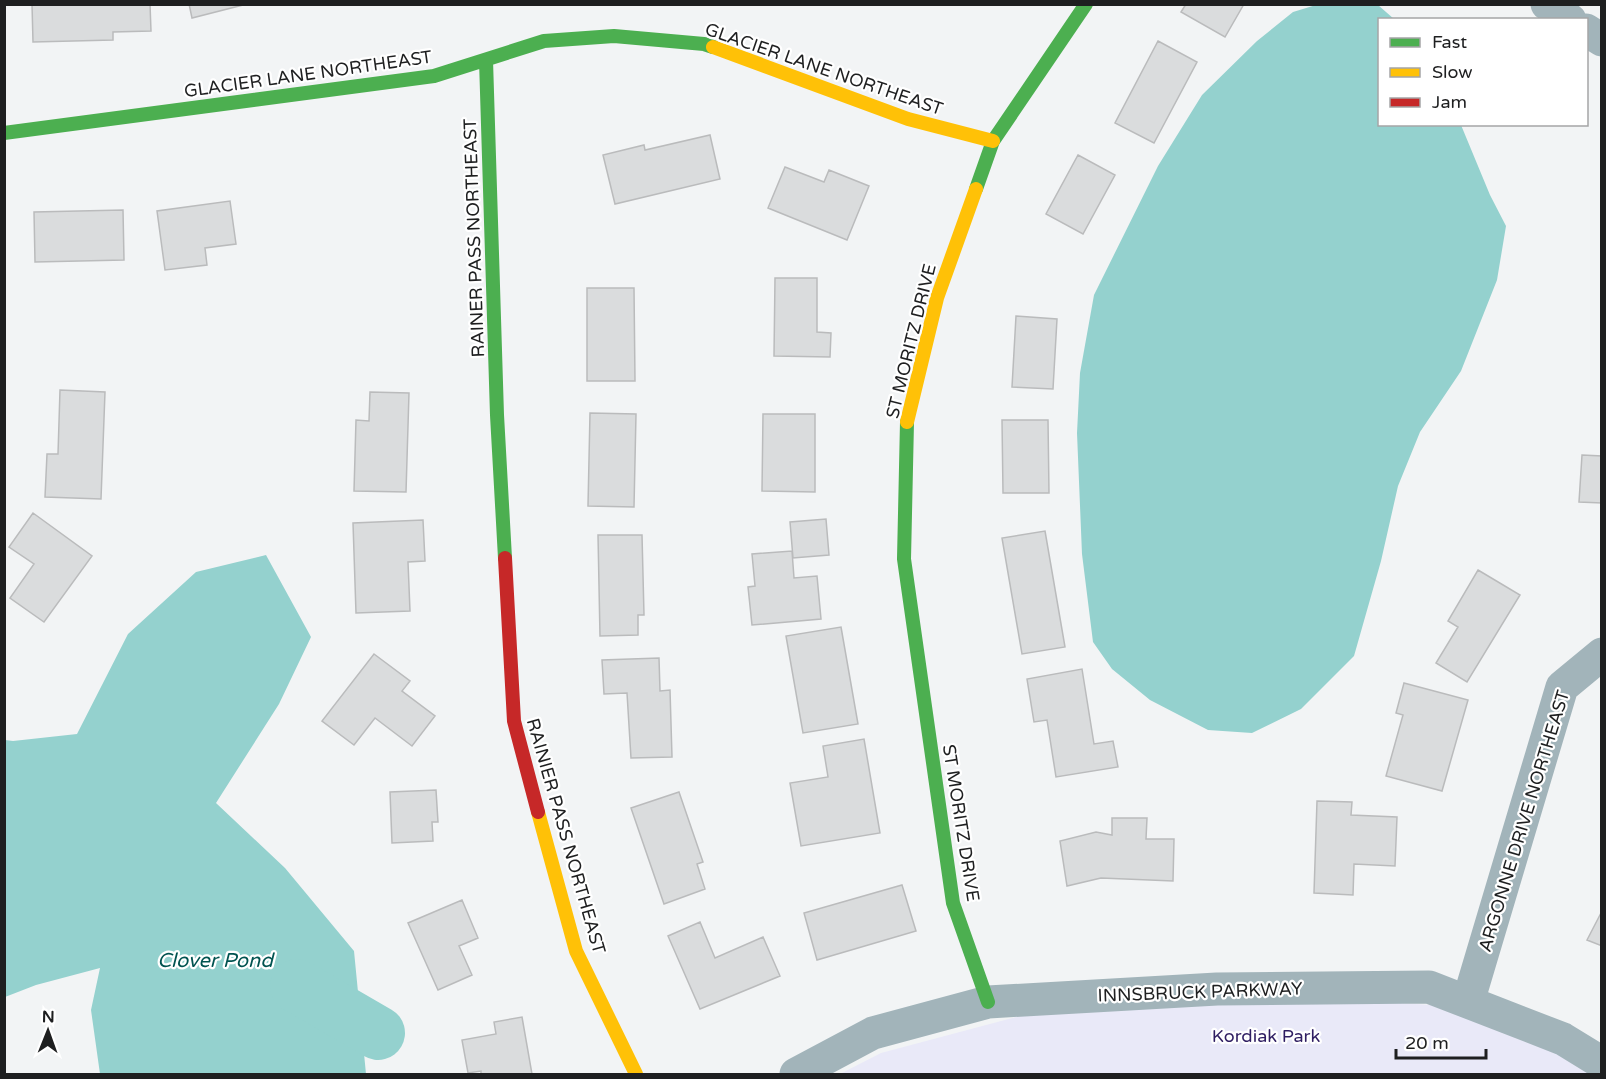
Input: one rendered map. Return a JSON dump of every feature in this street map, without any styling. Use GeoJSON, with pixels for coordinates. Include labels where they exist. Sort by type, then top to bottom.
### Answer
{"type":"FeatureCollection","features":[{"type":"Feature","properties":{"kind":"street","name":"ST MORITZ DRIVE"},"geometry":{"type":"LineString","coordinates":[[988,1002],[953,903],[904,559],[907,418],[937,298],[993,141],[1086,4]]}},
{"type":"Feature","properties":{"kind":"street"},"geometry":{"type":"LineString","coordinates":[[1547,4],[1567,18]]}},
{"type":"Feature","properties":{"kind":"street"},"geometry":{"type":"LineString","coordinates":[[1588,31],[1602,40]]}},
{"type":"Feature","properties":{"kind":"street","name":"GLACIER LANE NORTHEAST"},"geometry":{"type":"LineString","coordinates":[[4,133],[434,76],[544,41],[614,36],[704,44],[908,119],[993,141]]}},
{"type":"Feature","properties":{"kind":"street","name":"RAINER PASS NORTHEAST"},"geometry":{"type":"LineString","coordinates":[[486,60],[497,415]]}},
{"type":"Feature","properties":{"kind":"street","name":"RAINIER PASS NORTHEAST"},"geometry":{"type":"LineString","coordinates":[[497,415],[514,721],[576,951],[636,1074]]}},
{"type":"Feature","properties":{"kind":"street","name":"ARGONNE DRIVE NORTHEAST"},"geometry":{"type":"LineString","coordinates":[[1468,1002],[1562,687],[1602,654]]}},
{"type":"Feature","properties":{"kind":"street","name":"INNSBRUCK PARKWAY"},"geometry":{"type":"LineString","coordinates":[[796,1074],[873,1033],[988,1002],[1217,989],[1430,987],[1563,1039],[1602,1062]]}},
{"type":"Feature","properties":{"kind":"green space","name":"Kordiak Park"},"geometry":{"type":"Polygon","coordinates":[[[1354,1000],[1431,1005],[1562,1048],[1601,1074],[840,1074],[881,1053],[1027,1014],[1095,1006],[1354,1000]]]}},
{"type":"Feature","properties":{"kind":"water"},"geometry":{"type":"Polygon","coordinates":[[[1316,5],[1378,5],[1393,18],[1378,18],[1378,126],[1461,126],[1490,195],[1506,226],[1497,280],[1461,371],[1420,432],[1398,486],[1381,561],[1354,656],[1301,709],[1252,733],[1208,730],[1150,700],[1112,669],[1093,642],[1082,554],[1077,433],[1080,373],[1094,295],[1158,166],[1202,95],[1257,41],[1293,12],[1316,5]]]}},
{"type":"Feature","properties":{"kind":"water","name":"Clover Pond"},"geometry":{"type":"Polygon","coordinates":[[[266,555],[311,637],[279,704],[216,803],[285,868],[354,951],[366,1074],[100,1074],[91,1010],[100,968],[36,985],[5,997],[5,740],[77,734],[128,634],[196,572],[266,555]]]}},
{"type":"Feature","properties":{"kind":"building"},"geometry":{"type":"Polygon","coordinates":[[[32,4],[150,4],[151,31],[113,32],[113,40],[33,42],[32,4]]]}},
{"type":"Feature","properties":{"kind":"building"},"geometry":{"type":"Polygon","coordinates":[[[189,4],[247,4],[192,18],[189,4]]]}},
{"type":"Feature","properties":{"kind":"building"},"geometry":{"type":"Polygon","coordinates":[[[1186,4],[1244,4],[1225,37],[1181,12],[1186,4]]]}},
{"type":"Feature","properties":{"kind":"building"},"geometry":{"type":"Polygon","coordinates":[[[1158,41],[1197,62],[1154,143],[1115,123],[1158,41]]]}},
{"type":"Feature","properties":{"kind":"building"},"geometry":{"type":"Polygon","coordinates":[[[710,135],[720,179],[615,204],[603,155],[644,145],[645,150],[710,135]]]}},
{"type":"Feature","properties":{"kind":"building"},"geometry":{"type":"Polygon","coordinates":[[[1078,155],[1115,175],[1083,234],[1046,214],[1078,155]]]}},
{"type":"Feature","properties":{"kind":"building"},"geometry":{"type":"Polygon","coordinates":[[[785,167],[824,182],[829,170],[869,186],[847,240],[768,208],[785,167]]]}},
{"type":"Feature","properties":{"kind":"building"},"geometry":{"type":"Polygon","coordinates":[[[230,201],[236,244],[205,248],[207,265],[165,270],[157,211],[230,201]]]}},
{"type":"Feature","properties":{"kind":"building"},"geometry":{"type":"Polygon","coordinates":[[[123,210],[124,260],[35,262],[34,212],[123,210]]]}},
{"type":"Feature","properties":{"kind":"building"},"geometry":{"type":"Polygon","coordinates":[[[775,278],[817,278],[817,332],[831,333],[830,357],[774,356],[775,278]]]}},
{"type":"Feature","properties":{"kind":"building"},"geometry":{"type":"Polygon","coordinates":[[[587,288],[634,288],[635,381],[587,381],[587,288]]]}},
{"type":"Feature","properties":{"kind":"building"},"geometry":{"type":"Polygon","coordinates":[[[1016,316],[1057,319],[1053,389],[1012,387],[1016,316]]]}},
{"type":"Feature","properties":{"kind":"building"},"geometry":{"type":"Polygon","coordinates":[[[60,390],[105,392],[101,499],[45,497],[47,454],[58,454],[60,390]]]}},
{"type":"Feature","properties":{"kind":"building"},"geometry":{"type":"Polygon","coordinates":[[[370,392],[409,393],[406,492],[354,491],[356,420],[369,421],[370,392]]]}},
{"type":"Feature","properties":{"kind":"building"},"geometry":{"type":"Polygon","coordinates":[[[590,413],[636,414],[634,507],[588,506],[590,413]]]}},
{"type":"Feature","properties":{"kind":"building"},"geometry":{"type":"Polygon","coordinates":[[[763,414],[815,414],[815,492],[762,491],[763,414]]]}},
{"type":"Feature","properties":{"kind":"building"},"geometry":{"type":"Polygon","coordinates":[[[1002,420],[1048,420],[1049,493],[1003,493],[1002,420]]]}},
{"type":"Feature","properties":{"kind":"building"},"geometry":{"type":"Polygon","coordinates":[[[1582,455],[1602,456],[1602,503],[1579,502],[1582,455]]]}},
{"type":"Feature","properties":{"kind":"building"},"geometry":{"type":"Polygon","coordinates":[[[33,513],[92,556],[44,622],[10,598],[34,564],[9,547],[33,513]]]}},
{"type":"Feature","properties":{"kind":"building"},"geometry":{"type":"Polygon","coordinates":[[[826,519],[829,555],[793,558],[790,522],[826,519]]]}},
{"type":"Feature","properties":{"kind":"building"},"geometry":{"type":"Polygon","coordinates":[[[423,520],[425,561],[408,562],[410,611],[356,613],[353,523],[423,520]]]}},
{"type":"Feature","properties":{"kind":"building"},"geometry":{"type":"Polygon","coordinates":[[[1045,531],[1065,647],[1022,654],[1002,538],[1045,531]]]}},
{"type":"Feature","properties":{"kind":"building"},"geometry":{"type":"Polygon","coordinates":[[[598,535],[642,535],[644,615],[638,615],[638,635],[600,636],[598,535]]]}},
{"type":"Feature","properties":{"kind":"building"},"geometry":{"type":"Polygon","coordinates":[[[792,551],[794,578],[817,576],[821,619],[752,625],[748,587],[755,586],[752,554],[792,551]]]}},
{"type":"Feature","properties":{"kind":"building"},"geometry":{"type":"Polygon","coordinates":[[[1478,570],[1520,595],[1467,682],[1436,663],[1458,627],[1448,621],[1478,570]]]}},
{"type":"Feature","properties":{"kind":"building"},"geometry":{"type":"Polygon","coordinates":[[[841,627],[858,724],[803,733],[786,636],[841,627]]]}},
{"type":"Feature","properties":{"kind":"building"},"geometry":{"type":"Polygon","coordinates":[[[374,654],[410,681],[402,691],[435,716],[412,746],[375,718],[354,745],[322,721],[374,654]]]}},
{"type":"Feature","properties":{"kind":"building"},"geometry":{"type":"Polygon","coordinates":[[[659,658],[660,691],[670,690],[672,757],[631,758],[627,693],[604,694],[602,660],[659,658]]]}},
{"type":"Feature","properties":{"kind":"building"},"geometry":{"type":"Polygon","coordinates":[[[1082,669],[1094,744],[1113,741],[1118,767],[1056,777],[1047,720],[1034,722],[1027,679],[1082,669]]]}},
{"type":"Feature","properties":{"kind":"building"},"geometry":{"type":"Polygon","coordinates":[[[1404,683],[1468,700],[1442,791],[1386,776],[1403,715],[1396,713],[1404,683]]]}},
{"type":"Feature","properties":{"kind":"building"},"geometry":{"type":"Polygon","coordinates":[[[864,739],[880,833],[801,846],[790,783],[828,777],[823,746],[864,739]]]}},
{"type":"Feature","properties":{"kind":"building"},"geometry":{"type":"Polygon","coordinates":[[[436,790],[438,822],[432,822],[433,841],[392,843],[390,792],[436,790]]]}},
{"type":"Feature","properties":{"kind":"building"},"geometry":{"type":"Polygon","coordinates":[[[679,792],[703,862],[697,864],[705,889],[664,904],[631,808],[679,792]]]}},
{"type":"Feature","properties":{"kind":"building"},"geometry":{"type":"Polygon","coordinates":[[[1317,801],[1352,802],[1351,815],[1397,817],[1395,866],[1354,864],[1353,895],[1314,893],[1317,801]]]}},
{"type":"Feature","properties":{"kind":"building"},"geometry":{"type":"Polygon","coordinates":[[[1112,818],[1147,818],[1146,839],[1174,839],[1173,881],[1101,878],[1067,886],[1060,841],[1096,832],[1112,835],[1112,818]]]}},
{"type":"Feature","properties":{"kind":"building"},"geometry":{"type":"Polygon","coordinates":[[[902,885],[916,931],[817,960],[804,913],[902,885]]]}},
{"type":"Feature","properties":{"kind":"building"},"geometry":{"type":"Polygon","coordinates":[[[462,900],[478,938],[459,946],[472,975],[438,990],[408,923],[462,900]]]}},
{"type":"Feature","properties":{"kind":"building"},"geometry":{"type":"Polygon","coordinates":[[[1602,911],[1602,946],[1587,940],[1602,911]]]}},
{"type":"Feature","properties":{"kind":"building"},"geometry":{"type":"Polygon","coordinates":[[[700,922],[715,958],[763,937],[780,976],[700,1009],[668,936],[700,922]]]}},
{"type":"Feature","properties":{"kind":"building"},"geometry":{"type":"Polygon","coordinates":[[[522,1017],[532,1074],[481,1074],[481,1071],[468,1073],[462,1040],[496,1034],[494,1022],[522,1017]]]}},
{"type":"Feature","properties":{"kind":"waterway"},"geometry":{"type":"LineString","coordinates":[[297,986],[378,1033]]}},
{"type":"Feature","properties":{"kind":"traffic: fast"},"geometry":{"type":"LineString","coordinates":[[976,189],[993,141],[1086,4]]}},
{"type":"Feature","properties":{"kind":"traffic: fast"},"geometry":{"type":"LineString","coordinates":[[4,133],[434,76],[544,41],[614,36],[704,44],[713,47]]}},
{"type":"Feature","properties":{"kind":"traffic: fast"},"geometry":{"type":"LineString","coordinates":[[486,60],[497,415],[505,558]]}},
{"type":"Feature","properties":{"kind":"traffic: fast"},"geometry":{"type":"LineString","coordinates":[[907,422],[904,559],[953,903],[988,1002]]}},
{"type":"Feature","properties":{"kind":"traffic: slow"},"geometry":{"type":"LineString","coordinates":[[713,47],[908,119],[993,141]]}},
{"type":"Feature","properties":{"kind":"traffic: slow"},"geometry":{"type":"LineString","coordinates":[[907,422],[937,298],[976,189]]}},
{"type":"Feature","properties":{"kind":"traffic: slow"},"geometry":{"type":"LineString","coordinates":[[538,812],[576,951],[636,1074]]}},
{"type":"Feature","properties":{"kind":"traffic: jam"},"geometry":{"type":"LineString","coordinates":[[505,558],[514,721],[538,812]]}}]}
